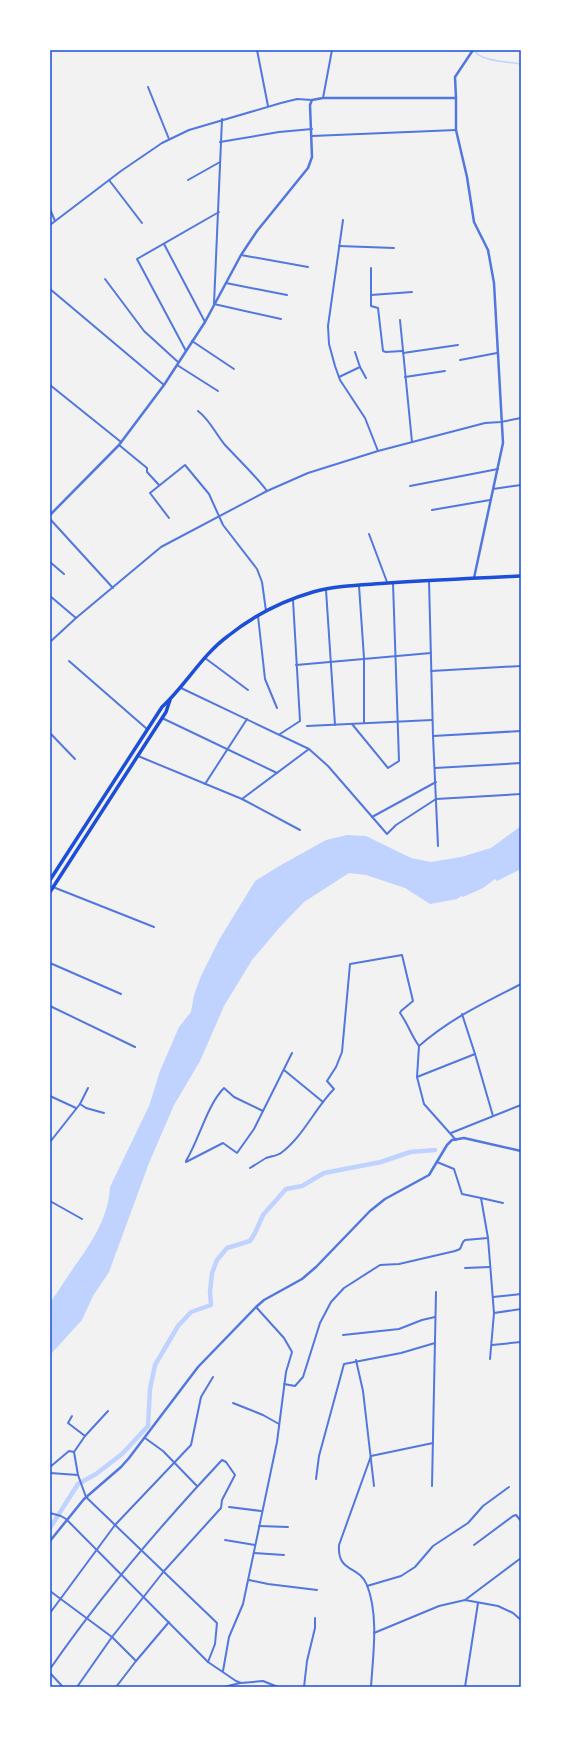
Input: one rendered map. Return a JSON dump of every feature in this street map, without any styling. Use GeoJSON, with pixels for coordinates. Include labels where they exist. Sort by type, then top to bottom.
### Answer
{"type":"FeatureCollection","features":[{"type":"Feature","properties":{"kind":"main road"},"geometry":{"type":"LineString","coordinates":[[50,880],[162,707],[171,699],[204,658],[227,636],[266,611],[293,598],[326,589],[429,580],[521,576]]}},
{"type":"Feature","properties":{"kind":"main road"},"geometry":{"type":"LineString","coordinates":[[50,892],[162,718],[171,699]]}},
{"type":"Feature","properties":{"kind":"main road"},"geometry":{"type":"LineString","coordinates":[[124,764],[131,767]]}},
{"type":"Feature","properties":{"kind":"street"},"geometry":{"type":"LineString","coordinates":[[257,50],[268,106]]}},
{"type":"Feature","properties":{"kind":"street"},"geometry":{"type":"LineString","coordinates":[[323,98],[332,50]]}},
{"type":"Feature","properties":{"kind":"street"},"geometry":{"type":"LineString","coordinates":[[473,50],[455,77],[456,130],[467,177],[474,222],[488,250],[492,263],[501,422],[504,443],[490,500],[474,578]]}},
{"type":"Feature","properties":{"kind":"street"},"geometry":{"type":"LineString","coordinates":[[148,87],[169,139]]}},
{"type":"Feature","properties":{"kind":"street"},"geometry":{"type":"LineString","coordinates":[[50,225],[109,180],[162,143],[188,130],[222,119],[297,99],[456,98]]}},
{"type":"Feature","properties":{"kind":"street"},"geometry":{"type":"LineString","coordinates":[[50,515],[119,445],[164,385],[205,322],[241,255],[272,211],[301,179],[308,168],[312,157],[310,105],[312,100]]}},
{"type":"Feature","properties":{"kind":"street"},"geometry":{"type":"LineString","coordinates":[[214,304],[222,119]]}},
{"type":"Feature","properties":{"kind":"street"},"geometry":{"type":"LineString","coordinates":[[220,142],[279,132],[312,129]]}},
{"type":"Feature","properties":{"kind":"street"},"geometry":{"type":"LineString","coordinates":[[312,136],[456,130]]}},
{"type":"Feature","properties":{"kind":"street"},"geometry":{"type":"LineString","coordinates":[[188,180],[220,162]]}},
{"type":"Feature","properties":{"kind":"street"},"geometry":{"type":"LineString","coordinates":[[109,180],[142,223]]}},
{"type":"Feature","properties":{"kind":"street"},"geometry":{"type":"LineString","coordinates":[[50,209],[55,221]]}},
{"type":"Feature","properties":{"kind":"street"},"geometry":{"type":"LineString","coordinates":[[186,351],[137,259],[218,212]]}},
{"type":"Feature","properties":{"kind":"street"},"geometry":{"type":"LineString","coordinates":[[343,220],[328,326],[330,344],[339,377],[365,418],[378,451]]}},
{"type":"Feature","properties":{"kind":"street"},"geometry":{"type":"LineString","coordinates":[[163,243],[205,322]]}},
{"type":"Feature","properties":{"kind":"street"},"geometry":{"type":"LineString","coordinates":[[339,246],[394,248]]}},
{"type":"Feature","properties":{"kind":"street"},"geometry":{"type":"LineString","coordinates":[[241,255],[308,267]]}},
{"type":"Feature","properties":{"kind":"street"},"geometry":{"type":"LineString","coordinates":[[371,268],[371,306],[378,308],[383,351],[402,352],[458,345]]}},
{"type":"Feature","properties":{"kind":"street"},"geometry":{"type":"LineString","coordinates":[[105,279],[144,331],[178,364],[218,391]]}},
{"type":"Feature","properties":{"kind":"street"},"geometry":{"type":"LineString","coordinates":[[226,283],[287,295]]}},
{"type":"Feature","properties":{"kind":"street"},"geometry":{"type":"LineString","coordinates":[[50,289],[164,385]]}},
{"type":"Feature","properties":{"kind":"street"},"geometry":{"type":"LineString","coordinates":[[371,295],[412,292]]}},
{"type":"Feature","properties":{"kind":"street"},"geometry":{"type":"LineString","coordinates":[[214,304],[281,319]]}},
{"type":"Feature","properties":{"kind":"street"},"geometry":{"type":"LineString","coordinates":[[400,320],[412,442]]}},
{"type":"Feature","properties":{"kind":"street"},"geometry":{"type":"LineString","coordinates":[[192,341],[234,369]]}},
{"type":"Feature","properties":{"kind":"street"},"geometry":{"type":"LineString","coordinates":[[355,352],[360,367],[366,378]]}},
{"type":"Feature","properties":{"kind":"street"},"geometry":{"type":"LineString","coordinates":[[460,360],[497,352]]}},
{"type":"Feature","properties":{"kind":"street"},"geometry":{"type":"LineString","coordinates":[[339,377],[360,367]]}},
{"type":"Feature","properties":{"kind":"street"},"geometry":{"type":"LineString","coordinates":[[405,377],[445,371]]}},
{"type":"Feature","properties":{"kind":"street"},"geometry":{"type":"LineString","coordinates":[[50,385],[121,442]]}},
{"type":"Feature","properties":{"kind":"street"},"geometry":{"type":"LineString","coordinates":[[198,411],[204,415],[224,444],[251,471],[267,491]]}},
{"type":"Feature","properties":{"kind":"street"},"geometry":{"type":"LineString","coordinates":[[50,642],[76,618],[161,547],[267,491],[308,473],[378,451],[485,423],[501,422],[521,418]]}},
{"type":"Feature","properties":{"kind":"street"},"geometry":{"type":"LineString","coordinates":[[119,445],[147,468],[147,472],[159,485]]}},
{"type":"Feature","properties":{"kind":"street"},"geometry":{"type":"LineString","coordinates":[[169,518],[150,493],[185,465],[209,494],[223,525],[257,569],[262,582],[266,611]]}},
{"type":"Feature","properties":{"kind":"street"},"geometry":{"type":"LineString","coordinates":[[410,486],[498,469]]}},
{"type":"Feature","properties":{"kind":"street"},"geometry":{"type":"LineString","coordinates":[[493,489],[521,485]]}},
{"type":"Feature","properties":{"kind":"street"},"geometry":{"type":"LineString","coordinates":[[432,510],[490,500]]}},
{"type":"Feature","properties":{"kind":"street"},"geometry":{"type":"LineString","coordinates":[[50,519],[113,588]]}},
{"type":"Feature","properties":{"kind":"street"},"geometry":{"type":"LineString","coordinates":[[369,534],[387,583]]}},
{"type":"Feature","properties":{"kind":"street"},"geometry":{"type":"LineString","coordinates":[[50,562],[64,574]]}},
{"type":"Feature","properties":{"kind":"street"},"geometry":{"type":"LineString","coordinates":[[429,580],[432,720],[438,846]]}},
{"type":"Feature","properties":{"kind":"street"},"geometry":{"type":"LineString","coordinates":[[352,724],[388,768],[399,761],[393,583]]}},
{"type":"Feature","properties":{"kind":"street"},"geometry":{"type":"LineString","coordinates":[[359,585],[364,658],[364,723]]}},
{"type":"Feature","properties":{"kind":"street"},"geometry":{"type":"LineString","coordinates":[[326,589],[335,725]]}},
{"type":"Feature","properties":{"kind":"street"},"geometry":{"type":"LineString","coordinates":[[50,596],[76,618]]}},
{"type":"Feature","properties":{"kind":"street"},"geometry":{"type":"LineString","coordinates":[[280,734],[300,721],[293,598]]}},
{"type":"Feature","properties":{"kind":"street"},"geometry":{"type":"LineString","coordinates":[[258,616],[266,679],[277,708]]}},
{"type":"Feature","properties":{"kind":"street"},"geometry":{"type":"LineString","coordinates":[[296,665],[431,653]]}},
{"type":"Feature","properties":{"kind":"street"},"geometry":{"type":"LineString","coordinates":[[204,658],[248,690]]}},
{"type":"Feature","properties":{"kind":"street"},"geometry":{"type":"LineString","coordinates":[[69,661],[147,729]]}},
{"type":"Feature","properties":{"kind":"street"},"geometry":{"type":"LineString","coordinates":[[431,670],[521,666]]}},
{"type":"Feature","properties":{"kind":"street"},"geometry":{"type":"LineString","coordinates":[[180,687],[309,748],[328,766],[386,834],[396,825],[436,799],[521,794]]}},
{"type":"Feature","properties":{"kind":"street"},"geometry":{"type":"LineString","coordinates":[[162,718],[277,773]]}},
{"type":"Feature","properties":{"kind":"street"},"geometry":{"type":"LineString","coordinates":[[205,784],[247,719]]}},
{"type":"Feature","properties":{"kind":"street"},"geometry":{"type":"LineString","coordinates":[[307,726],[432,720]]}},
{"type":"Feature","properties":{"kind":"street"},"geometry":{"type":"LineString","coordinates":[[433,736],[521,731]]}},
{"type":"Feature","properties":{"kind":"street"},"geometry":{"type":"LineString","coordinates":[[50,733],[75,759]]}},
{"type":"Feature","properties":{"kind":"street"},"geometry":{"type":"LineString","coordinates":[[242,799],[309,748]]}},
{"type":"Feature","properties":{"kind":"street"},"geometry":{"type":"LineString","coordinates":[[138,756],[242,799],[300,830]]}},
{"type":"Feature","properties":{"kind":"street"},"geometry":{"type":"LineString","coordinates":[[435,768],[521,763]]}},
{"type":"Feature","properties":{"kind":"street"},"geometry":{"type":"LineString","coordinates":[[372,817],[436,782]]}},
{"type":"Feature","properties":{"kind":"street"},"geometry":{"type":"LineString","coordinates":[[53,887],[154,927]]}},
{"type":"Feature","properties":{"kind":"street"},"geometry":{"type":"LineString","coordinates":[[250,1168],[266,1158],[283,1152],[302,1132],[334,1089],[327,1081],[336,1067],[342,1052],[350,964],[402,955],[414,1001],[400,1011],[400,1013],[408,1023],[408,1028],[419,1046],[417,1077],[424,1104],[456,1140]]}},
{"type":"Feature","properties":{"kind":"street"},"geometry":{"type":"LineString","coordinates":[[50,963],[121,994]]}},
{"type":"Feature","properties":{"kind":"street"},"geometry":{"type":"LineString","coordinates":[[419,1046],[462,1014],[521,984]]}},
{"type":"Feature","properties":{"kind":"street"},"geometry":{"type":"LineString","coordinates":[[50,1006],[135,1047]]}},
{"type":"Feature","properties":{"kind":"street"},"geometry":{"type":"LineString","coordinates":[[462,1014],[493,1116]]}},
{"type":"Feature","properties":{"kind":"street"},"geometry":{"type":"LineString","coordinates":[[263,1111],[234,1097],[224,1088],[219,1093],[193,1151],[186,1162],[223,1143],[237,1153],[254,1129],[284,1070],[292,1053]]}},
{"type":"Feature","properties":{"kind":"street"},"geometry":{"type":"LineString","coordinates":[[417,1077],[475,1054]]}},
{"type":"Feature","properties":{"kind":"street"},"geometry":{"type":"LineString","coordinates":[[284,1070],[323,1102]]}},
{"type":"Feature","properties":{"kind":"street"},"geometry":{"type":"LineString","coordinates":[[50,1142],[80,1104],[88,1088]]}},
{"type":"Feature","properties":{"kind":"street"},"geometry":{"type":"LineString","coordinates":[[50,1096],[76,1108]]}},
{"type":"Feature","properties":{"kind":"street"},"geometry":{"type":"LineString","coordinates":[[80,1104],[86,1108],[104,1113]]}},
{"type":"Feature","properties":{"kind":"street"},"geometry":{"type":"LineString","coordinates":[[450,1133],[521,1105]]}},
{"type":"Feature","properties":{"kind":"street"},"geometry":{"type":"LineString","coordinates":[[50,1541],[86,1497],[121,1467],[208,1355],[264,1300],[302,1279],[316,1267],[370,1211],[385,1199],[423,1180],[429,1175],[447,1145],[452,1140],[464,1138],[521,1151]]}},
{"type":"Feature","properties":{"kind":"street"},"geometry":{"type":"LineString","coordinates":[[437,1162],[454,1169],[462,1194],[503,1203]]}},
{"type":"Feature","properties":{"kind":"street"},"geometry":{"type":"LineString","coordinates":[[481,1198],[488,1238],[494,1313],[490,1359]]}},
{"type":"Feature","properties":{"kind":"street"},"geometry":{"type":"LineString","coordinates":[[50,1201],[82,1219]]}},
{"type":"Feature","properties":{"kind":"street"},"geometry":{"type":"LineString","coordinates":[[284,1384],[295,1386],[303,1377],[320,1323],[331,1302],[344,1288],[380,1265],[399,1264],[455,1251],[460,1249],[465,1240],[488,1238]]}},
{"type":"Feature","properties":{"kind":"street"},"geometry":{"type":"LineString","coordinates":[[465,1268],[490,1267]]}},
{"type":"Feature","properties":{"kind":"street"},"geometry":{"type":"LineString","coordinates":[[432,1486],[436,1292]]}},
{"type":"Feature","properties":{"kind":"street"},"geometry":{"type":"LineString","coordinates":[[493,1297],[521,1294]]}},
{"type":"Feature","properties":{"kind":"street"},"geometry":{"type":"LineString","coordinates":[[223,1671],[229,1637],[243,1604],[249,1580],[279,1424],[284,1384],[292,1352],[284,1338],[256,1308]]}},
{"type":"Feature","properties":{"kind":"street"},"geometry":{"type":"LineString","coordinates":[[494,1313],[521,1309]]}},
{"type":"Feature","properties":{"kind":"street"},"geometry":{"type":"LineString","coordinates":[[343,1336],[377,1333],[398,1329],[435,1317]]}},
{"type":"Feature","properties":{"kind":"street"},"geometry":{"type":"LineString","coordinates":[[492,1345],[521,1342]]}},
{"type":"Feature","properties":{"kind":"street"},"geometry":{"type":"LineString","coordinates":[[316,1479],[319,1456],[343,1366],[346,1362],[401,1353],[435,1344]]}},
{"type":"Feature","properties":{"kind":"street"},"geometry":{"type":"LineString","coordinates":[[356,1360],[363,1391],[374,1486]]}},
{"type":"Feature","properties":{"kind":"street"},"geometry":{"type":"LineString","coordinates":[[50,1613],[115,1525],[191,1445],[202,1397],[213,1377]]}},
{"type":"Feature","properties":{"kind":"street"},"geometry":{"type":"LineString","coordinates":[[233,1403],[279,1424]]}},
{"type":"Feature","properties":{"kind":"street"},"geometry":{"type":"LineString","coordinates":[[108,1411],[85,1436],[74,1452],[78,1475],[86,1497],[140,1550],[164,1571],[186,1595],[217,1623],[215,1644],[208,1662]]}},
{"type":"Feature","properties":{"kind":"street"},"geometry":{"type":"LineString","coordinates":[[72,1416],[68,1423],[85,1436]]}},
{"type":"Feature","properties":{"kind":"street"},"geometry":{"type":"LineString","coordinates":[[145,1438],[175,1463],[197,1486]]}},
{"type":"Feature","properties":{"kind":"street"},"geometry":{"type":"LineString","coordinates":[[371,1456],[433,1443]]}},
{"type":"Feature","properties":{"kind":"street"},"geometry":{"type":"LineString","coordinates":[[50,1467],[69,1451],[74,1452]]}},
{"type":"Feature","properties":{"kind":"street"},"geometry":{"type":"LineString","coordinates":[[371,1456],[339,1545],[338,1556],[342,1563],[362,1578],[367,1586],[373,1617],[374,1633],[371,1687]]}},
{"type":"Feature","properties":{"kind":"street"},"geometry":{"type":"LineString","coordinates":[[50,1670],[86,1618],[140,1550],[222,1460],[226,1462],[235,1475],[222,1500],[221,1508],[164,1571],[112,1637],[77,1687]]}},
{"type":"Feature","properties":{"kind":"street"},"geometry":{"type":"LineString","coordinates":[[50,1473],[78,1475]]}},
{"type":"Feature","properties":{"kind":"street"},"geometry":{"type":"LineString","coordinates":[[367,1586],[401,1576],[415,1567],[434,1546],[468,1523],[484,1506],[509,1487]]}},
{"type":"Feature","properties":{"kind":"street"},"geometry":{"type":"LineString","coordinates":[[229,1507],[261,1512]]}},
{"type":"Feature","properties":{"kind":"street"},"geometry":{"type":"LineString","coordinates":[[52,1513],[61,1516],[66,1520],[122,1574],[208,1662],[241,1683]]}},
{"type":"Feature","properties":{"kind":"street"},"geometry":{"type":"LineString","coordinates":[[474,1545],[513,1516],[516,1516],[521,1521]]}},
{"type":"Feature","properties":{"kind":"street"},"geometry":{"type":"LineString","coordinates":[[259,1526],[288,1527]]}},
{"type":"Feature","properties":{"kind":"street"},"geometry":{"type":"LineString","coordinates":[[225,1540],[255,1545]]}},
{"type":"Feature","properties":{"kind":"street"},"geometry":{"type":"LineString","coordinates":[[254,1553],[284,1555]]}},
{"type":"Feature","properties":{"kind":"street"},"geometry":{"type":"LineString","coordinates":[[374,1633],[439,1606],[465,1600],[521,1558]]}},
{"type":"Feature","properties":{"kind":"street"},"geometry":{"type":"LineString","coordinates":[[249,1580],[317,1590]]}},
{"type":"Feature","properties":{"kind":"street"},"geometry":{"type":"LineString","coordinates":[[50,1591],[112,1637],[136,1661]]}},
{"type":"Feature","properties":{"kind":"street"},"geometry":{"type":"LineString","coordinates":[[465,1600],[498,1606],[513,1613],[521,1620]]}},
{"type":"Feature","properties":{"kind":"street"},"geometry":{"type":"LineString","coordinates":[[465,1687],[478,1603]]}},
{"type":"Feature","properties":{"kind":"street"},"geometry":{"type":"LineString","coordinates":[[304,1687],[307,1661],[315,1628],[315,1618]]}},
{"type":"Feature","properties":{"kind":"street"},"geometry":{"type":"LineString","coordinates":[[116,1687],[169,1622]]}},
{"type":"Feature","properties":{"kind":"street"},"geometry":{"type":"LineString","coordinates":[[50,1673],[64,1687]]}},
{"type":"Feature","properties":{"kind":"street"},"geometry":{"type":"LineString","coordinates":[[224,1687],[241,1683],[263,1681],[278,1687]]}},
{"type":"Feature","properties":{"kind":"water"},"geometry":{"type":"Polygon","coordinates":[[[521,826],[521,869],[497,881],[495,879],[483,888],[463,897],[461,896],[457,899],[430,904],[405,888],[366,875],[349,873],[304,902],[279,928],[252,960],[224,1006],[200,1061],[174,1105],[149,1163],[109,1272],[93,1296],[82,1320],[50,1355],[49,1318],[51,1303],[93,1239],[99,1227],[108,1201],[110,1187],[149,1106],[160,1071],[179,1027],[191,1012],[194,995],[201,976],[219,940],[255,881],[326,840],[347,835],[366,836],[411,858],[431,862],[461,857],[491,848],[521,826]]]}},
{"type":"Feature","properties":{"kind":"waterway"},"geometry":{"type":"LineString","coordinates":[[474,50],[477,54],[488,59],[521,64]]}},
{"type":"Feature","properties":{"kind":"waterway"},"geometry":{"type":"LineString","coordinates":[[50,1528],[78,1484],[96,1474],[122,1454],[148,1426],[150,1389],[155,1365],[178,1326],[191,1312],[211,1305],[210,1292],[212,1273],[217,1260],[227,1248],[250,1241],[263,1215],[286,1189],[302,1186],[324,1173],[381,1162],[410,1152],[435,1150]]}}]}
